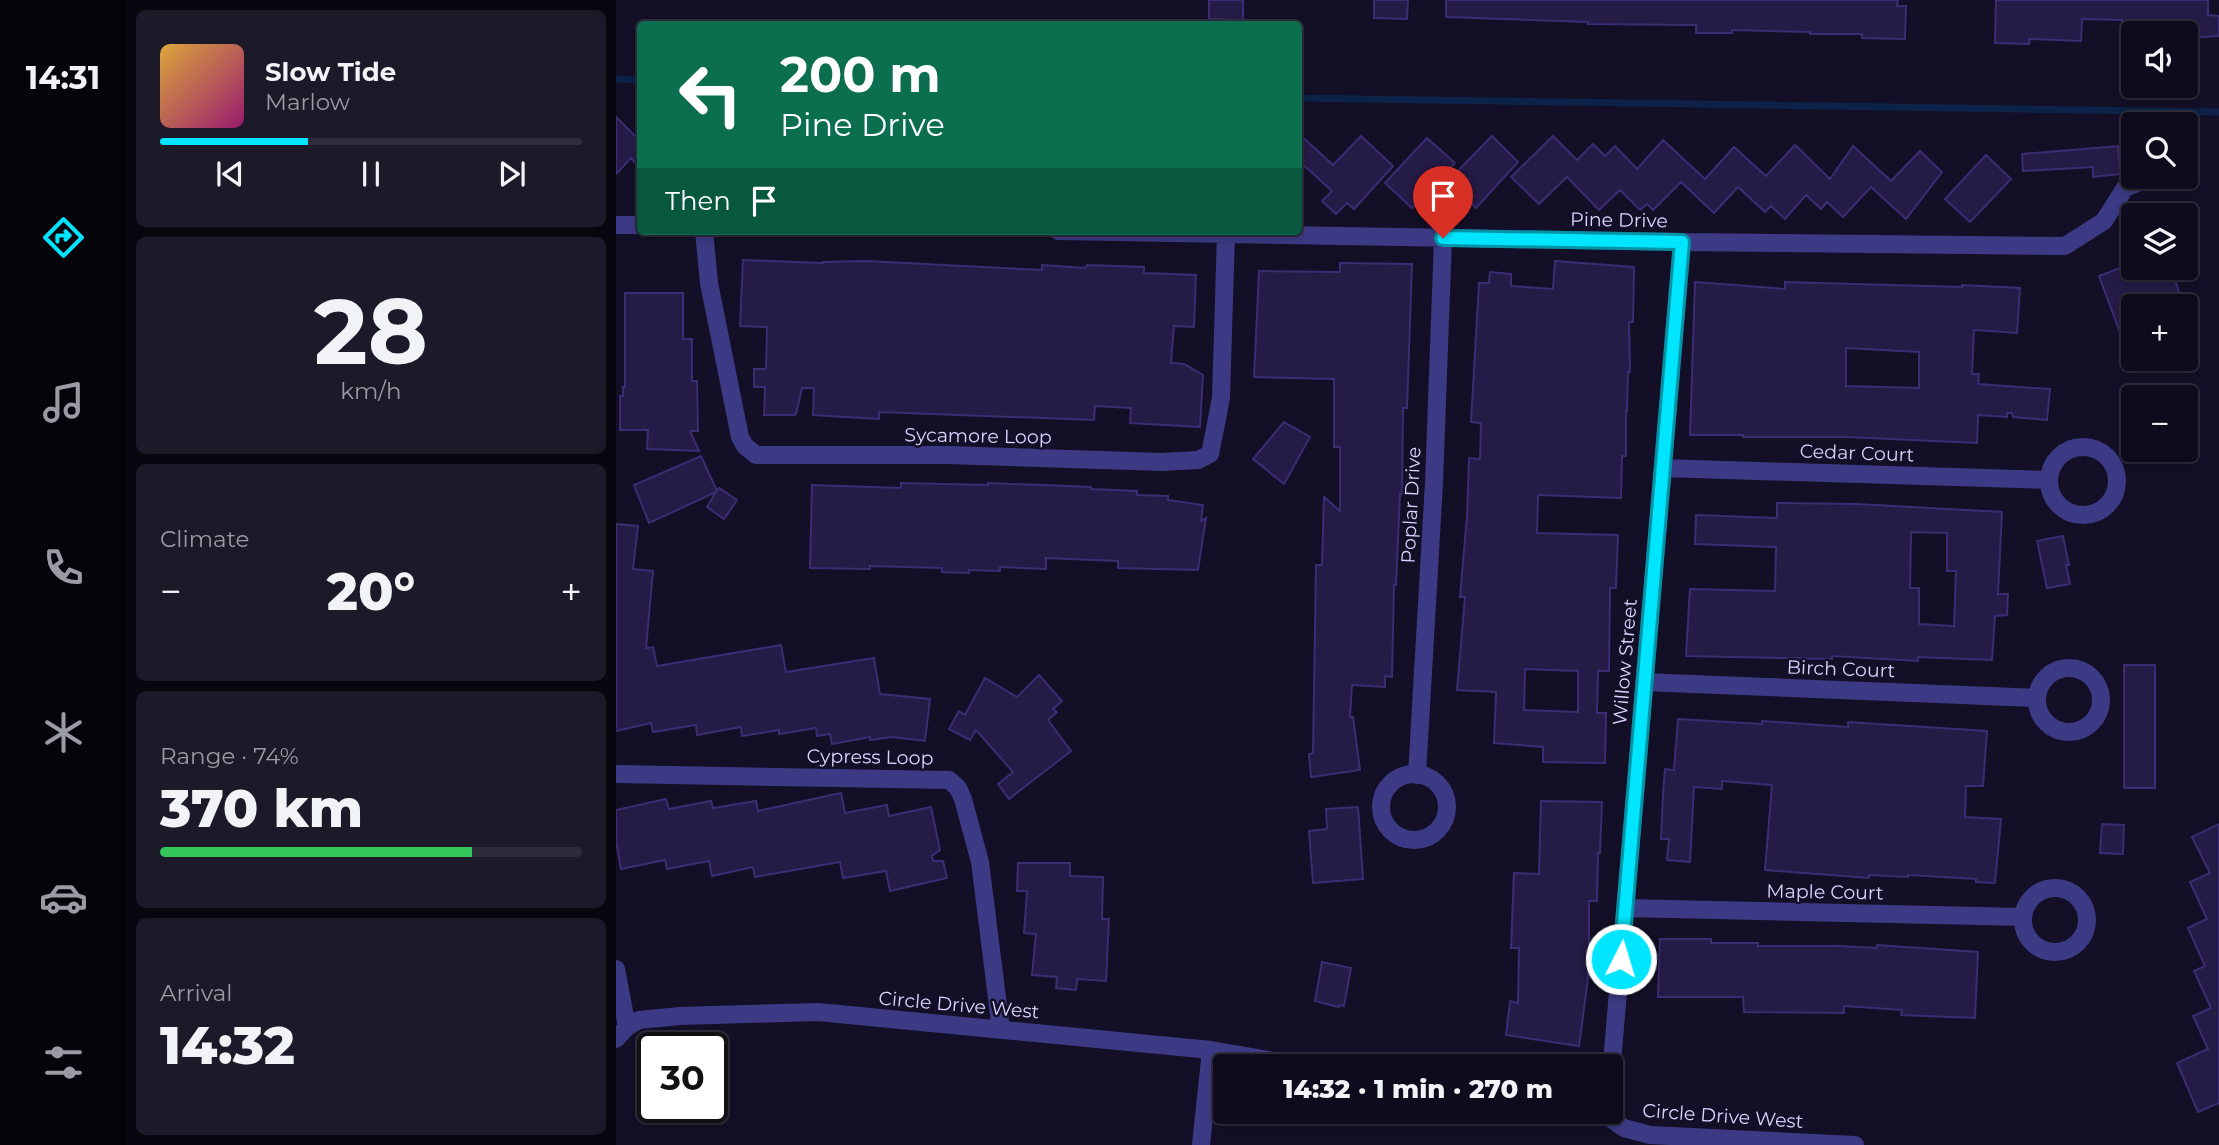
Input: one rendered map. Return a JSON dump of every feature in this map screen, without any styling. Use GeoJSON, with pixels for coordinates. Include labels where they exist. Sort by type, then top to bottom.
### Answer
{"type":"FeatureCollection","features":[{"type":"Feature","properties":{"kind":"street","name":"Pine Drive"},"geometry":{"type":"LineString","coordinates":[[1280,235],[2065,246],[2104,221],[2123,189]]}},
{"type":"Feature","properties":{"kind":"street"},"geometry":{"type":"LineString","coordinates":[[616,225],[637,225]]}},
{"type":"Feature","properties":{"kind":"street","name":"Sycamore Loop"},"geometry":{"type":"LineString","coordinates":[[704,235],[709,283],[740,437],[745,446],[756,455],[947,455],[1162,462],[1198,460],[1210,454],[1221,398],[1226,235]]}},
{"type":"Feature","properties":{"kind":"street","name":"Poplar Drive"},"geometry":{"type":"LineString","coordinates":[[1417,775],[1434,483],[1443,238]]}},
{"type":"Feature","properties":{"kind":"street","name":"Willow Street"},"geometry":{"type":"LineString","coordinates":[[1613,1054],[1682,242]]}},
{"type":"Feature","properties":{"kind":"street","name":"Cedar Court"},"geometry":{"type":"LineString","coordinates":[[1662,468],[2049,480]]}},
{"type":"Feature","properties":{"kind":"street","name":"Birch Court"},"geometry":{"type":"LineString","coordinates":[[1644,682],[2037,698]]}},
{"type":"Feature","properties":{"kind":"street","name":"Cypress Loop"},"geometry":{"type":"LineString","coordinates":[[616,774],[949,780],[958,788],[963,799],[980,862],[1001,1030]]}},
{"type":"Feature","properties":{"kind":"street","name":"Maple Court"},"geometry":{"type":"LineString","coordinates":[[1626,908],[2023,917]]}},
{"type":"Feature","properties":{"kind":"street"},"geometry":{"type":"LineString","coordinates":[[616,969],[622,1033]]}},
{"type":"Feature","properties":{"kind":"street","name":"Circle Drive West"},"geometry":{"type":"LineString","coordinates":[[622,1033],[639,1020],[680,1016],[818,1013],[1234,1054]]}},
{"type":"Feature","properties":{"kind":"street"},"geometry":{"type":"LineString","coordinates":[[1201,1145],[1211,1050]]}},
{"type":"Feature","properties":{"kind":"street","name":"Circle Drive West"},"geometry":{"type":"LineString","coordinates":[[1618,1124],[1650,1135],[1855,1145]]}},
{"type":"Feature","properties":{"kind":"building"},"geometry":{"type":"Polygon","coordinates":[[[1209,0],[1243,0],[1243,20],[1209,19],[1209,0]]]}},
{"type":"Feature","properties":{"kind":"building"},"geometry":{"type":"Polygon","coordinates":[[[1374,0],[1408,0],[1407,19],[1374,18],[1374,0]]]}},
{"type":"Feature","properties":{"kind":"building"},"geometry":{"type":"Polygon","coordinates":[[[1446,0],[1898,0],[1897,6],[1906,6],[1905,39],[1862,38],[1862,34],[1810,32],[1732,30],[1732,33],[1696,33],[1696,25],[1588,24],[1446,17],[1446,0]]]}},
{"type":"Feature","properties":{"kind":"building"},"geometry":{"type":"Polygon","coordinates":[[[1996,0],[2208,0],[2208,15],[2219,16],[2219,36],[2198,37],[2198,21],[2082,19],[2081,41],[2029,39],[2029,44],[1995,43],[1996,0]]]}},
{"type":"Feature","properties":{"kind":"building"},"geometry":{"type":"Polygon","coordinates":[[[616,117],[637,138],[637,165],[631,158],[616,174],[616,117]]]}},
{"type":"Feature","properties":{"kind":"building"},"geometry":{"type":"Polygon","coordinates":[[[1361,136],[1393,166],[1354,209],[1347,203],[1336,214],[1322,201],[1332,191],[1302,164],[1302,137],[1333,165],[1361,136]]]}},
{"type":"Feature","properties":{"kind":"building"},"geometry":{"type":"Polygon","coordinates":[[[1492,136],[1518,162],[1476,208],[1448,181],[1492,136]]]}},
{"type":"Feature","properties":{"kind":"building"},"geometry":{"type":"Polygon","coordinates":[[[1553,136],[1577,160],[1593,144],[1605,156],[1615,146],[1637,169],[1663,140],[1705,179],[1734,147],[1766,176],[1795,145],[1830,179],[1853,146],[1891,181],[1920,151],[1942,172],[1906,219],[1871,187],[1843,217],[1827,202],[1821,209],[1806,195],[1785,219],[1771,206],[1765,212],[1738,187],[1714,213],[1681,182],[1653,210],[1647,204],[1640,210],[1620,190],[1599,210],[1567,177],[1539,204],[1511,177],[1553,136]]]}},
{"type":"Feature","properties":{"kind":"building"},"geometry":{"type":"Polygon","coordinates":[[[1427,138],[1455,163],[1412,208],[1385,183],[1427,138]]]}},
{"type":"Feature","properties":{"kind":"building"},"geometry":{"type":"Polygon","coordinates":[[[2118,146],[2120,174],[2093,177],[2093,167],[2023,171],[2022,154],[2118,146]]]}},
{"type":"Feature","properties":{"kind":"building"},"geometry":{"type":"Polygon","coordinates":[[[1986,155],[2011,179],[1970,222],[1945,199],[1986,155]]]}},
{"type":"Feature","properties":{"kind":"building"},"geometry":{"type":"Polygon","coordinates":[[[743,260],[823,263],[866,261],[1042,270],[1042,265],[1086,268],[1087,265],[1144,267],[1144,273],[1196,275],[1194,327],[1174,326],[1171,363],[1184,364],[1203,375],[1200,427],[1130,423],[1131,408],[1095,406],[1094,420],[879,412],[879,419],[813,415],[814,388],[802,388],[796,414],[764,415],[765,387],[754,387],[754,369],[766,369],[767,327],[740,326],[743,260]]]}},
{"type":"Feature","properties":{"kind":"building"},"geometry":{"type":"Polygon","coordinates":[[[1555,261],[1634,267],[1633,322],[1629,322],[1630,372],[1626,411],[1626,456],[1622,456],[1621,498],[1538,495],[1537,533],[1618,535],[1616,588],[1610,588],[1609,671],[1598,671],[1597,713],[1606,713],[1605,763],[1543,762],[1543,747],[1494,743],[1496,692],[1457,690],[1465,597],[1460,597],[1469,458],[1480,459],[1481,423],[1471,422],[1479,283],[1489,283],[1490,272],[1511,274],[1511,286],[1553,289],[1555,261]],[[1525,669],[1524,710],[1578,712],[1578,671],[1525,669]]]}},
{"type":"Feature","properties":{"kind":"building"},"geometry":{"type":"Polygon","coordinates":[[[1340,263],[1412,264],[1407,408],[1403,408],[1402,494],[1394,585],[1392,677],[1385,676],[1385,687],[1352,685],[1350,717],[1353,717],[1360,770],[1311,777],[1309,754],[1313,753],[1316,565],[1322,565],[1324,497],[1340,511],[1340,447],[1334,447],[1334,379],[1254,377],[1259,271],[1340,272],[1340,263]]]}},
{"type":"Feature","properties":{"kind":"building"},"geometry":{"type":"Polygon","coordinates":[[[2121,268],[2121,280],[2175,280],[2180,294],[2121,294],[2121,335],[2099,276],[2121,268]]]}},
{"type":"Feature","properties":{"kind":"building"},"geometry":{"type":"Polygon","coordinates":[[[1695,282],[1785,289],[1785,282],[2020,288],[2017,333],[1974,330],[1972,374],[1979,374],[1978,384],[2050,389],[2047,420],[2013,417],[2012,413],[2007,413],[2007,417],[1978,415],[1977,443],[1845,437],[1690,435],[1695,282]],[[1846,348],[1846,386],[1919,388],[1919,352],[1846,348]]]}},
{"type":"Feature","properties":{"kind":"building"},"geometry":{"type":"Polygon","coordinates":[[[625,293],[683,293],[683,339],[692,339],[692,381],[697,381],[698,431],[690,431],[699,451],[647,449],[648,430],[620,430],[620,396],[623,396],[625,387],[625,293]]]}},
{"type":"Feature","properties":{"kind":"building"},"geometry":{"type":"Polygon","coordinates":[[[1284,422],[1310,437],[1284,484],[1253,459],[1284,422]]]}},
{"type":"Feature","properties":{"kind":"building"},"geometry":{"type":"Polygon","coordinates":[[[701,456],[717,491],[719,488],[737,500],[724,519],[707,507],[716,492],[649,523],[634,485],[701,456]]]}},
{"type":"Feature","properties":{"kind":"building"},"geometry":{"type":"Polygon","coordinates":[[[901,483],[1091,487],[1137,491],[1137,495],[1168,496],[1168,500],[1203,505],[1201,521],[1206,518],[1198,570],[1118,568],[1118,561],[1046,558],[1046,569],[1000,567],[1000,571],[969,570],[969,573],[942,572],[942,568],[810,568],[812,485],[901,488],[901,483]]]}},
{"type":"Feature","properties":{"kind":"building"},"geometry":{"type":"Polygon","coordinates":[[[1777,503],[1857,504],[2002,512],[1998,594],[2008,594],[2007,615],[1995,616],[1992,660],[1686,656],[1690,589],[1775,591],[1776,547],[1695,544],[1696,515],[1777,518],[1777,503]],[[1911,532],[1910,588],[1919,588],[1919,624],[1954,626],[1956,571],[1947,571],[1947,533],[1911,532]]]}},
{"type":"Feature","properties":{"kind":"building"},"geometry":{"type":"Polygon","coordinates":[[[616,524],[638,526],[633,569],[653,571],[646,648],[653,647],[657,666],[781,645],[786,672],[874,658],[880,694],[930,699],[925,741],[892,737],[870,740],[870,737],[832,744],[830,734],[817,736],[816,728],[742,736],[741,727],[697,735],[696,725],[653,732],[651,723],[616,731],[616,524]]]}},
{"type":"Feature","properties":{"kind":"building"},"geometry":{"type":"Polygon","coordinates":[[[2063,536],[2070,584],[2047,588],[2037,541],[2063,536]]]}},
{"type":"Feature","properties":{"kind":"building"},"geometry":{"type":"Polygon","coordinates":[[[2124,665],[2155,665],[2155,788],[2124,788],[2124,665]]]}},
{"type":"Feature","properties":{"kind":"building"},"geometry":{"type":"Polygon","coordinates":[[[1039,675],[1062,701],[1053,709],[1057,712],[1048,720],[1071,751],[1009,799],[998,784],[1013,772],[976,730],[970,740],[949,729],[959,711],[965,715],[985,678],[1017,697],[1039,675]]]}},
{"type":"Feature","properties":{"kind":"building"},"geometry":{"type":"Polygon","coordinates":[[[1678,719],[1848,727],[1848,722],[1987,731],[1983,786],[1966,786],[1965,817],[2001,819],[1995,883],[1976,882],[1976,879],[1908,875],[1869,875],[1869,878],[1765,870],[1772,785],[1722,781],[1722,789],[1694,787],[1690,862],[1667,860],[1669,839],[1661,839],[1665,769],[1674,770],[1678,719]]]}},
{"type":"Feature","properties":{"kind":"building"},"geometry":{"type":"Polygon","coordinates":[[[841,793],[845,813],[887,805],[889,816],[931,807],[940,850],[932,856],[933,861],[943,861],[947,878],[890,891],[886,871],[843,878],[840,862],[755,877],[753,867],[712,876],[709,861],[667,869],[665,860],[621,869],[616,840],[616,810],[666,799],[669,809],[711,801],[713,808],[756,801],[758,811],[841,793]]]}},
{"type":"Feature","properties":{"kind":"building"},"geometry":{"type":"Polygon","coordinates":[[[1541,801],[1602,802],[1597,901],[1589,901],[1589,971],[1579,1046],[1506,1035],[1510,1001],[1518,1003],[1519,948],[1511,948],[1514,873],[1539,874],[1541,801]]]}},
{"type":"Feature","properties":{"kind":"building"},"geometry":{"type":"Polygon","coordinates":[[[1358,807],[1363,879],[1313,883],[1309,831],[1327,829],[1326,809],[1358,807]]]}},
{"type":"Feature","properties":{"kind":"building"},"geometry":{"type":"Polygon","coordinates":[[[2102,824],[2124,825],[2123,854],[2100,853],[2102,824]]]}},
{"type":"Feature","properties":{"kind":"building"},"geometry":{"type":"Polygon","coordinates":[[[2219,824],[2219,1103],[2198,1112],[2177,1063],[2208,1049],[2193,1016],[2211,1008],[2194,971],[2205,966],[2188,928],[2207,919],[2190,882],[2210,873],[2192,837],[2219,824]]]}},
{"type":"Feature","properties":{"kind":"building"},"geometry":{"type":"Polygon","coordinates":[[[1018,863],[1070,863],[1070,876],[1103,877],[1102,919],[1109,919],[1106,981],[1077,979],[1076,990],[1056,988],[1057,977],[1032,975],[1036,934],[1024,933],[1027,891],[1017,891],[1018,863]]]}},
{"type":"Feature","properties":{"kind":"building"},"geometry":{"type":"Polygon","coordinates":[[[1660,939],[1711,939],[1711,943],[1758,943],[1758,946],[1877,948],[1877,945],[1978,952],[1975,1018],[1901,1015],[1902,1010],[1844,1006],[1844,1013],[1744,1012],[1743,997],[1658,997],[1660,939]]]}},
{"type":"Feature","properties":{"kind":"building"},"geometry":{"type":"Polygon","coordinates":[[[1322,962],[1351,968],[1344,1006],[1315,1001],[1322,962]]]}},
{"type":"Feature","properties":{"kind":"waterway"},"geometry":{"type":"LineString","coordinates":[[616,79],[637,80]]}},
{"type":"Feature","properties":{"kind":"waterway"},"geometry":{"type":"LineString","coordinates":[[1302,98],[2219,112]]}},
{"type":"Feature","properties":{"kind":"route"},"geometry":{"type":"LineString","coordinates":[[1443,238],[1682,242],[1621,959]]}}]}
